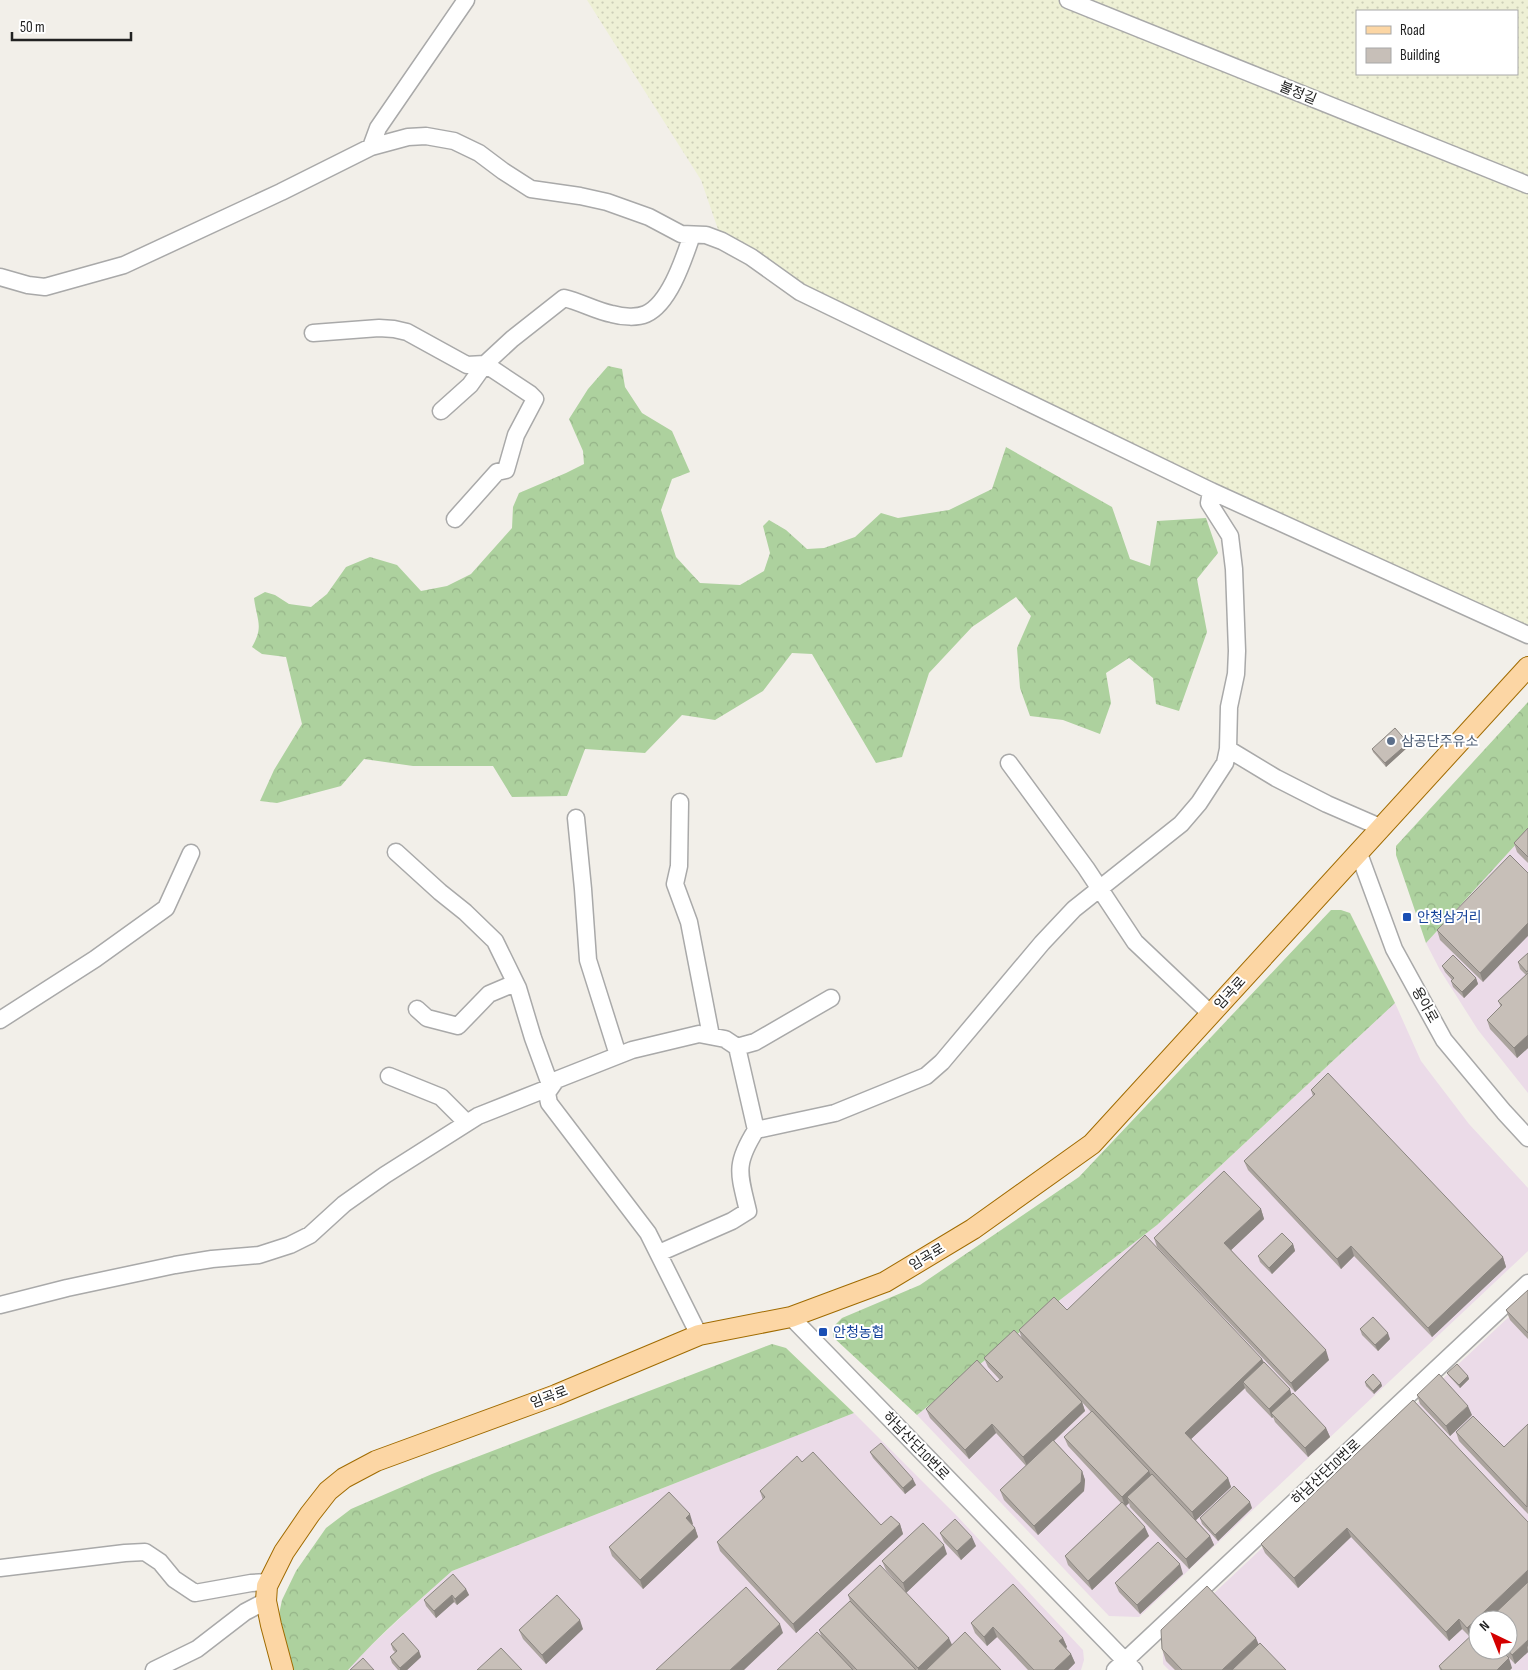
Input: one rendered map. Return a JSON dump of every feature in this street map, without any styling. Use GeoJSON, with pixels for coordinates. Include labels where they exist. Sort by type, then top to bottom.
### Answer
{"type":"FeatureCollection","features":[{"type":"Feature","properties":{"kind":"main road","name":"임곡로"},"geometry":{"type":"LineString","coordinates":[[284,1670],[266,1602],[267,1586],[284,1552],[328,1490],[361,1468],[385,1458],[556,1395],[700,1335],[791,1317],[885,1282],[973,1229],[1092,1144],[1528,667]]}},
{"type":"Feature","properties":{"kind":"street"},"geometry":{"type":"LineString","coordinates":[[371,147],[378,128],[466,0]]}},
{"type":"Feature","properties":{"kind":"street","name":"불정길"},"geometry":{"type":"LineString","coordinates":[[1068,0],[1528,185]]}},
{"type":"Feature","properties":{"kind":"street"},"geometry":{"type":"LineString","coordinates":[[0,277],[28,285],[45,287],[124,265],[281,192],[371,147],[408,137],[426,136],[454,141],[479,153],[531,189],[607,202],[649,217],[681,234],[706,235],[722,241],[750,257],[800,292],[1211,491],[1528,634]]}},
{"type":"Feature","properties":{"kind":"street"},"geometry":{"type":"LineString","coordinates":[[441,411],[470,385],[485,364],[531,323],[564,298],[581,302],[612,314],[637,317],[648,313],[663,299],[684,259],[692,235]]}},
{"type":"Feature","properties":{"kind":"street"},"geometry":{"type":"LineString","coordinates":[[313,334],[379,328],[394,329],[416,336],[467,365],[485,364],[535,399],[516,434],[506,470],[496,472],[455,520]]}},
{"type":"Feature","properties":{"kind":"street"},"geometry":{"type":"LineString","coordinates":[[756,1130],[835,1113],[926,1076],[942,1062],[1042,943],[1074,909],[1182,824],[1199,803],[1225,763],[1228,749],[1228,720],[1237,666],[1234,569],[1230,536],[1209,503],[1211,491]]}},
{"type":"Feature","properties":{"kind":"street"},"geometry":{"type":"LineString","coordinates":[[1228,749],[1276,778],[1327,804],[1380,827]]}},
{"type":"Feature","properties":{"kind":"street"},"geometry":{"type":"LineString","coordinates":[[1009,763],[1086,868],[1135,942],[1211,1014]]}},
{"type":"Feature","properties":{"kind":"street"},"geometry":{"type":"LineString","coordinates":[[680,802],[680,856],[675,884],[690,922],[711,1036]]}},
{"type":"Feature","properties":{"kind":"street"},"geometry":{"type":"LineString","coordinates":[[576,818],[588,960],[618,1055]]}},
{"type":"Feature","properties":{"kind":"street","name":"용아로"},"geometry":{"type":"LineString","coordinates":[[1358,851],[1394,949],[1444,1040],[1528,1138]]}},
{"type":"Feature","properties":{"kind":"street"},"geometry":{"type":"LineString","coordinates":[[396,852],[465,912],[495,941],[515,982],[551,1087]]}},
{"type":"Feature","properties":{"kind":"street"},"geometry":{"type":"LineString","coordinates":[[0,1020],[95,959],[166,908],[191,853]]}},
{"type":"Feature","properties":{"kind":"street"},"geometry":{"type":"LineString","coordinates":[[417,1009],[427,1018],[458,1026],[489,994],[515,982]]}},
{"type":"Feature","properties":{"kind":"street"},"geometry":{"type":"LineString","coordinates":[[737,1048],[755,1042],[831,998]]}},
{"type":"Feature","properties":{"kind":"street"},"geometry":{"type":"LineString","coordinates":[[659,1253],[732,1221],[748,1211],[740,1180],[740,1164],[746,1146],[756,1130],[737,1048],[725,1039],[699,1034],[632,1050],[556,1080],[547,1093],[549,1103],[648,1233],[700,1335]]}},
{"type":"Feature","properties":{"kind":"street"},"geometry":{"type":"LineString","coordinates":[[389,1076],[441,1097],[467,1123]]}},
{"type":"Feature","properties":{"kind":"street"},"geometry":{"type":"LineString","coordinates":[[0,1305],[67,1288],[165,1267],[212,1259],[259,1256],[290,1245],[310,1235],[344,1204],[385,1175],[478,1116],[551,1087]]}},
{"type":"Feature","properties":{"kind":"street","name":"하남산단10번로"},"geometry":{"type":"LineString","coordinates":[[791,1317],[1125,1667],[1528,1283]]}},
{"type":"Feature","properties":{"kind":"street"},"geometry":{"type":"LineString","coordinates":[[0,1568],[145,1552],[160,1562],[174,1579],[195,1593],[251,1583],[269,1582]]}},
{"type":"Feature","properties":{"kind":"street"},"geometry":{"type":"LineString","coordinates":[[154,1670],[197,1649],[245,1612],[266,1602]]}},
{"type":"Feature","properties":{"kind":"shaded area"},"geometry":{"type":"Polygon","coordinates":[[[1528,831],[1528,1093],[1478,1030],[1440,970],[1426,943],[1528,831]]]}},
{"type":"Feature","properties":{"kind":"shaded area"},"geometry":{"type":"Polygon","coordinates":[[[1395,1003],[1421,1061],[1469,1124],[1528,1188],[1528,1251],[1139,1617],[1109,1616],[917,1415],[1056,1303],[1157,1225],[1395,1003]]]}},
{"type":"Feature","properties":{"kind":"shaded area"},"geometry":{"type":"Polygon","coordinates":[[[1528,1299],[1528,1670],[1169,1670],[1163,1664],[1163,1641],[1528,1299]]]}},
{"type":"Feature","properties":{"kind":"shaded area"},"geometry":{"type":"Polygon","coordinates":[[[854,1413],[956,1515],[1083,1650],[1084,1660],[1081,1670],[348,1670],[361,1655],[452,1571],[854,1413]]]}},
{"type":"Feature","properties":{"kind":"green space"},"geometry":{"type":"Polygon","coordinates":[[[587,0],[1528,0],[1528,626],[1517,638],[928,346],[795,300],[791,285],[730,256],[722,241],[701,180],[587,0]]]}},
{"type":"Feature","properties":{"kind":"green space"},"geometry":{"type":"Polygon","coordinates":[[[608,366],[622,369],[625,387],[642,413],[672,431],[690,472],[672,479],[661,510],[676,557],[700,583],[740,585],[764,571],[770,553],[763,526],[769,520],[786,530],[807,549],[824,548],[855,537],[881,513],[898,518],[949,510],[992,489],[1006,447],[1112,507],[1130,559],[1150,566],[1157,521],[1206,518],[1218,553],[1197,579],[1207,632],[1179,711],[1156,704],[1153,678],[1129,658],[1106,673],[1111,703],[1100,734],[1063,720],[1030,716],[1020,688],[1017,648],[1031,616],[1016,597],[972,627],[929,673],[902,757],[876,763],[812,654],[792,653],[763,691],[715,720],[682,715],[645,753],[585,749],[567,796],[512,797],[493,766],[413,766],[364,759],[341,786],[277,803],[260,801],[274,770],[302,724],[286,657],[262,654],[252,647],[259,628],[254,598],[265,592],[275,595],[289,604],[311,607],[327,594],[346,567],[370,557],[397,565],[421,591],[447,586],[471,574],[512,528],[513,507],[519,493],[584,464],[583,451],[569,419],[588,389],[608,366]]]}},
{"type":"Feature","properties":{"kind":"green space"},"geometry":{"type":"Polygon","coordinates":[[[1528,702],[1528,831],[1426,943],[1396,855],[1396,846],[1528,702]]]}},
{"type":"Feature","properties":{"kind":"green space"},"geometry":{"type":"Polygon","coordinates":[[[1331,910],[1341,910],[1350,913],[1395,1003],[1157,1225],[1056,1303],[917,1415],[833,1337],[833,1327],[842,1318],[920,1285],[1079,1177],[1331,910]]]}},
{"type":"Feature","properties":{"kind":"green space"},"geometry":{"type":"Polygon","coordinates":[[[772,1344],[786,1348],[854,1413],[452,1571],[385,1631],[348,1670],[283,1670],[276,1629],[282,1600],[296,1571],[326,1528],[351,1509],[432,1474],[772,1344]]]}},
{"type":"Feature","properties":{"kind":"building"},"geometry":{"type":"Polygon","coordinates":[[[1395,728],[1408,743],[1385,763],[1372,749],[1395,728]]]}},
{"type":"Feature","properties":{"kind":"building"},"geometry":{"type":"Polygon","coordinates":[[[1528,828],[1528,857],[1514,843],[1528,828]]]}},
{"type":"Feature","properties":{"kind":"building"},"geometry":{"type":"Polygon","coordinates":[[[1510,855],[1528,873],[1528,923],[1480,973],[1437,930],[1510,855]]]}},
{"type":"Feature","properties":{"kind":"building"},"geometry":{"type":"Polygon","coordinates":[[[1528,953],[1528,970],[1527,972],[1518,962],[1528,953]]]}},
{"type":"Feature","properties":{"kind":"building"},"geometry":{"type":"Polygon","coordinates":[[[1453,955],[1476,978],[1462,992],[1451,981],[1454,978],[1442,966],[1453,955]]]}},
{"type":"Feature","properties":{"kind":"building"},"geometry":{"type":"Polygon","coordinates":[[[1528,973],[1528,1035],[1514,1048],[1487,1020],[1502,1005],[1498,1001],[1528,973]]]}},
{"type":"Feature","properties":{"kind":"building"},"geometry":{"type":"Polygon","coordinates":[[[1328,1073],[1503,1257],[1428,1328],[1351,1246],[1337,1259],[1244,1161],[1315,1094],[1311,1090],[1328,1073]]]}},
{"type":"Feature","properties":{"kind":"building"},"geometry":{"type":"Polygon","coordinates":[[[1224,1171],[1261,1209],[1224,1243],[1326,1350],[1291,1383],[1154,1238],[1224,1171]]]}},
{"type":"Feature","properties":{"kind":"building"},"geometry":{"type":"Polygon","coordinates":[[[1282,1233],[1293,1244],[1269,1268],[1258,1256],[1282,1233]]]}},
{"type":"Feature","properties":{"kind":"building"},"geometry":{"type":"Polygon","coordinates":[[[1145,1235],[1262,1359],[1185,1433],[1228,1478],[1192,1512],[1019,1330],[1054,1297],[1067,1310],[1145,1235]]]}},
{"type":"Feature","properties":{"kind":"building"},"geometry":{"type":"Polygon","coordinates":[[[1528,1290],[1528,1333],[1506,1310],[1528,1290]]]}},
{"type":"Feature","properties":{"kind":"building"},"geometry":{"type":"Polygon","coordinates":[[[1373,1317],[1388,1333],[1375,1345],[1360,1329],[1373,1317]]]}},
{"type":"Feature","properties":{"kind":"building"},"geometry":{"type":"Polygon","coordinates":[[[1014,1330],[1082,1402],[1023,1457],[992,1424],[965,1450],[926,1409],[977,1360],[997,1382],[1003,1377],[984,1358],[1014,1330]]]}},
{"type":"Feature","properties":{"kind":"building"},"geometry":{"type":"Polygon","coordinates":[[[1264,1362],[1290,1389],[1269,1409],[1243,1382],[1264,1362]]]}},
{"type":"Feature","properties":{"kind":"building"},"geometry":{"type":"Polygon","coordinates":[[[1457,1364],[1468,1376],[1459,1385],[1447,1373],[1457,1364]]]}},
{"type":"Feature","properties":{"kind":"building"},"geometry":{"type":"Polygon","coordinates":[[[1373,1374],[1381,1383],[1373,1391],[1365,1382],[1373,1374]]]}},
{"type":"Feature","properties":{"kind":"building"},"geometry":{"type":"Polygon","coordinates":[[[1439,1374],[1468,1406],[1446,1426],[1417,1395],[1439,1374]]]}},
{"type":"Feature","properties":{"kind":"building"},"geometry":{"type":"Polygon","coordinates":[[[1293,1393],[1326,1428],[1305,1448],[1271,1413],[1293,1393]]]}},
{"type":"Feature","properties":{"kind":"building"},"geometry":{"type":"Polygon","coordinates":[[[1413,1400],[1528,1522],[1528,1570],[1486,1610],[1468,1610],[1467,1628],[1459,1619],[1446,1632],[1347,1528],[1294,1578],[1261,1544],[1413,1400]]]}},
{"type":"Feature","properties":{"kind":"building"},"geometry":{"type":"Polygon","coordinates":[[[1092,1411],[1149,1471],[1122,1497],[1064,1437],[1092,1411]]]}},
{"type":"Feature","properties":{"kind":"building"},"geometry":{"type":"Polygon","coordinates":[[[1473,1416],[1504,1447],[1528,1424],[1527,1507],[1456,1432],[1473,1416]]]}},
{"type":"Feature","properties":{"kind":"building"},"geometry":{"type":"Polygon","coordinates":[[[1053,1440],[1082,1471],[1081,1482],[1034,1526],[1000,1490],[1053,1440]]]}},
{"type":"Feature","properties":{"kind":"building"},"geometry":{"type":"Polygon","coordinates":[[[881,1443],[913,1479],[903,1488],[870,1452],[881,1443]]]}},
{"type":"Feature","properties":{"kind":"building"},"geometry":{"type":"Polygon","coordinates":[[[813,1452],[881,1525],[891,1516],[900,1524],[793,1624],[717,1542],[765,1497],[760,1491],[797,1456],[802,1462],[813,1452]]]}},
{"type":"Feature","properties":{"kind":"building"},"geometry":{"type":"Polygon","coordinates":[[[1152,1474],[1210,1536],[1186,1559],[1127,1497],[1152,1474]]]}},
{"type":"Feature","properties":{"kind":"building"},"geometry":{"type":"Polygon","coordinates":[[[1234,1486],[1250,1502],[1215,1535],[1200,1518],[1234,1486]]]}},
{"type":"Feature","properties":{"kind":"building"},"geometry":{"type":"Polygon","coordinates":[[[669,1492],[690,1514],[686,1518],[695,1528],[640,1580],[609,1547],[669,1492]]]}},
{"type":"Feature","properties":{"kind":"building"},"geometry":{"type":"Polygon","coordinates":[[[1122,1502],[1145,1527],[1088,1581],[1065,1556],[1122,1502]]]}},
{"type":"Feature","properties":{"kind":"building"},"geometry":{"type":"Polygon","coordinates":[[[955,1519],[972,1537],[957,1551],[940,1533],[955,1519]]]}},
{"type":"Feature","properties":{"kind":"building"},"geometry":{"type":"Polygon","coordinates":[[[923,1523],[944,1545],[903,1583],[882,1561],[923,1523]]]}},
{"type":"Feature","properties":{"kind":"building"},"geometry":{"type":"Polygon","coordinates":[[[1158,1542],[1180,1564],[1137,1605],[1115,1583],[1158,1542]]]}},
{"type":"Feature","properties":{"kind":"building"},"geometry":{"type":"Polygon","coordinates":[[[880,1565],[949,1638],[918,1668],[848,1595],[880,1565]]]}},
{"type":"Feature","properties":{"kind":"building"},"geometry":{"type":"Polygon","coordinates":[[[453,1574],[466,1589],[455,1599],[452,1595],[434,1611],[424,1600],[453,1574]]]}},
{"type":"Feature","properties":{"kind":"building"},"geometry":{"type":"Polygon","coordinates":[[[1528,1582],[1528,1640],[1518,1649],[1518,1610],[1499,1610],[1528,1582]]]}},
{"type":"Feature","properties":{"kind":"building"},"geometry":{"type":"Polygon","coordinates":[[[1013,1584],[1063,1638],[1059,1641],[1071,1654],[1054,1670],[1034,1670],[993,1627],[984,1637],[971,1623],[1013,1584]]]}},
{"type":"Feature","properties":{"kind":"building"},"geometry":{"type":"Polygon","coordinates":[[[1207,1586],[1256,1638],[1222,1670],[1182,1670],[1162,1649],[1161,1630],[1207,1586]]]}},
{"type":"Feature","properties":{"kind":"building"},"geometry":{"type":"Polygon","coordinates":[[[746,1587],[780,1624],[730,1670],[656,1670],[746,1587]]]}},
{"type":"Feature","properties":{"kind":"building"},"geometry":{"type":"Polygon","coordinates":[[[557,1595],[580,1620],[542,1655],[519,1630],[557,1595]]]}},
{"type":"Feature","properties":{"kind":"building"},"geometry":{"type":"Polygon","coordinates":[[[850,1601],[916,1670],[857,1670],[819,1630],[850,1601]]]}},
{"type":"Feature","properties":{"kind":"building"},"geometry":{"type":"Polygon","coordinates":[[[817,1632],[853,1670],[777,1670],[817,1632]]]}},
{"type":"Feature","properties":{"kind":"building"},"geometry":{"type":"Polygon","coordinates":[[[965,1632],[1001,1670],[926,1670],[965,1632]]]}},
{"type":"Feature","properties":{"kind":"building"},"geometry":{"type":"Polygon","coordinates":[[[403,1633],[419,1651],[400,1668],[390,1657],[397,1651],[391,1644],[403,1633]]]}},
{"type":"Feature","properties":{"kind":"building"},"geometry":{"type":"Polygon","coordinates":[[[1468,1638],[1468,1660],[1507,1660],[1497,1670],[1442,1670],[1439,1666],[1468,1638]]]}},
{"type":"Feature","properties":{"kind":"building"},"geometry":{"type":"Polygon","coordinates":[[[1260,1643],[1286,1670],[1232,1670],[1260,1643]]]}},
{"type":"Feature","properties":{"kind":"building"},"geometry":{"type":"Polygon","coordinates":[[[501,1648],[522,1670],[477,1670],[501,1648]]]}},
{"type":"Feature","properties":{"kind":"building"},"geometry":{"type":"Polygon","coordinates":[[[363,1658],[374,1670],[350,1670],[363,1658]]]}},
{"type":"Feature","properties":{"kind":"place","name":"삼공단주유소"},"geometry":{"type":"Point","coordinates":[1391,741]}},
{"type":"Feature","properties":{"kind":"place","name":"안청삼거리"},"geometry":{"type":"Point","coordinates":[1407,917]}},
{"type":"Feature","properties":{"kind":"place","name":"안청농협"},"geometry":{"type":"Point","coordinates":[823,1332]}}]}
